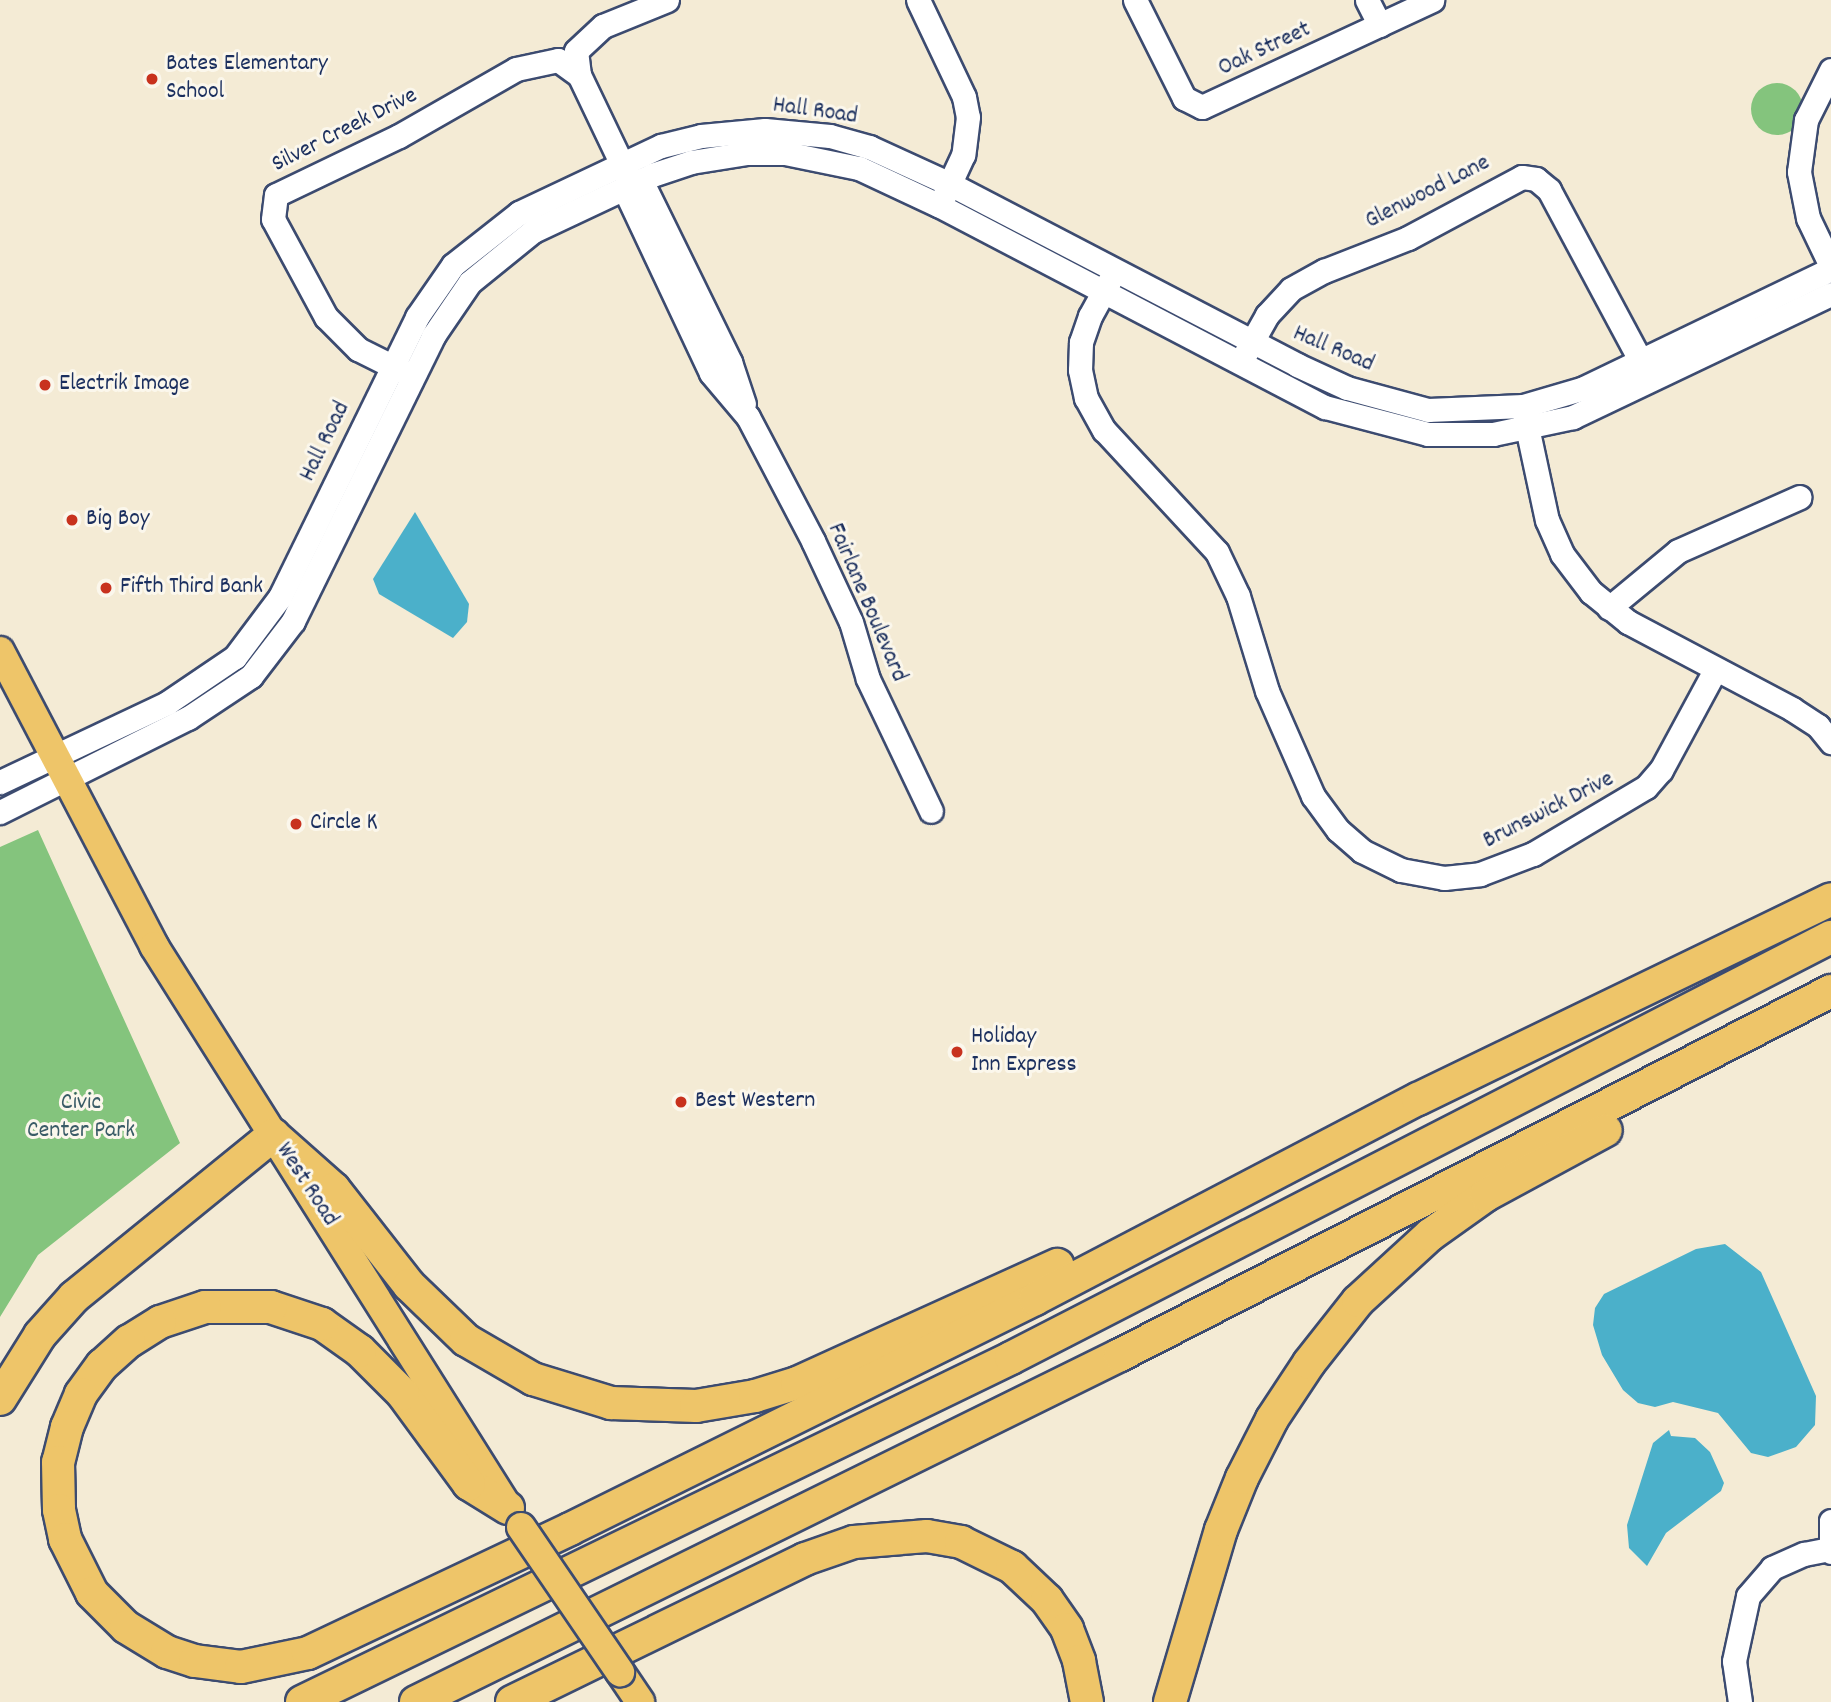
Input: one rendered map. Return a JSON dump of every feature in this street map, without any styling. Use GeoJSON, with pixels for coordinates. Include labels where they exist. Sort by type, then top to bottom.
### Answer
{"type":"FeatureCollection","features":[{"type":"Feature","properties":{"kind":"highway"},"geometry":{"type":"LineString","coordinates":[[514,1518],[469,1485],[403,1394],[360,1351],[322,1324],[261,1306],[205,1307],[160,1322],[129,1340],[81,1394],[66,1427],[58,1462],[59,1510],[65,1539],[92,1593],[112,1615],[140,1637],[195,1661],[241,1667],[275,1663],[358,1632],[570,1529],[1035,1299],[1217,1200],[1657,981],[1831,900]]}},
{"type":"Feature","properties":{"kind":"highway"},"geometry":{"type":"LineString","coordinates":[[302,1702],[1011,1358],[1831,937]]}},
{"type":"Feature","properties":{"kind":"highway"},"geometry":{"type":"LineString","coordinates":[[416,1702],[1120,1355],[1831,991]]}},
{"type":"Feature","properties":{"kind":"highway"},"geometry":{"type":"LineString","coordinates":[[1170,1702],[1221,1530],[1242,1478],[1290,1390],[1358,1301],[1430,1235],[1486,1195],[1803,1023],[1831,1000]]}},
{"type":"Feature","properties":{"kind":"highway"},"geometry":{"type":"LineString","coordinates":[[0,1399],[40,1335],[74,1297],[274,1135],[334,1189],[410,1285],[468,1342],[507,1367],[560,1390],[639,1406],[726,1402],[797,1383],[1084,1253],[1217,1200]]}},
{"type":"Feature","properties":{"kind":"highway"},"geometry":{"type":"LineString","coordinates":[[512,1702],[805,1559],[854,1542],[927,1536],[961,1542],[1012,1567],[1047,1600],[1075,1650],[1087,1702]]}},
{"type":"Feature","properties":{"kind":"main road","name":"West Road"},"geometry":{"type":"LineString","coordinates":[[0,652],[154,946],[514,1518],[640,1702]]}},
{"type":"Feature","properties":{"kind":"street"},"geometry":{"type":"LineString","coordinates":[[621,163],[579,75],[576,51],[588,37],[603,26],[667,0]]}},
{"type":"Feature","properties":{"kind":"street"},"geometry":{"type":"LineString","coordinates":[[918,0],[964,97],[968,117],[963,155],[940,206]]}},
{"type":"Feature","properties":{"kind":"street","name":"Oak Street"},"geometry":{"type":"LineString","coordinates":[[1135,0],[1184,98],[1195,106],[1209,105],[1432,0]]}},
{"type":"Feature","properties":{"kind":"street"},"geometry":{"type":"LineString","coordinates":[[1367,0],[1380,25]]}},
{"type":"Feature","properties":{"kind":"street","name":"Silver Creek Drive"},"geometry":{"type":"LineString","coordinates":[[414,376],[358,349],[326,317],[273,219],[276,195],[398,136],[516,69],[558,60],[579,75]]}},
{"type":"Feature","properties":{"kind":"street","name":"Hall Road"},"geometry":{"type":"LineString","coordinates":[[0,812],[59,769],[208,680],[262,626],[301,581],[449,309],[489,262],[533,232],[632,184],[710,157],[785,153],[859,168],[940,206],[1325,407],[1393,428],[1460,436],[1525,417],[1831,268],[1808,218],[1799,172],[1806,120],[1831,70]]}},
{"type":"Feature","properties":{"kind":"street","name":"Hall Road"},"geometry":{"type":"LineString","coordinates":[[0,782],[59,769],[222,699],[277,648],[301,581],[392,366],[431,293],[473,245],[519,213],[621,163],[701,136],[790,131],[869,147],[950,184],[1251,342],[1347,388],[1386,401],[1428,410],[1525,417],[1594,410],[1831,294]]}},
{"type":"Feature","properties":{"kind":"street","name":"Fairlane Boulevard"},"geometry":{"type":"LineString","coordinates":[[621,163],[711,373],[748,417],[821,558],[851,622],[868,679],[931,811]]}},
{"type":"Feature","properties":{"kind":"street","name":"Glenwood Lane"},"geometry":{"type":"LineString","coordinates":[[1240,363],[1251,342],[1282,298],[1302,282],[1408,237],[1522,177],[1536,179],[1549,190],[1651,382]]}},
{"type":"Feature","properties":{"kind":"street"},"geometry":{"type":"LineString","coordinates":[[1104,292],[1114,270]]}},
{"type":"Feature","properties":{"kind":"street","name":"Brunswick Drive"},"geometry":{"type":"LineString","coordinates":[[1104,292],[1090,316],[1081,342],[1080,370],[1086,398],[1104,430],[1217,552],[1238,596],[1255,653],[1313,796],[1338,830],[1380,861],[1444,878],[1501,868],[1634,797],[1661,770],[1715,670]]}},
{"type":"Feature","properties":{"kind":"street"},"geometry":{"type":"LineString","coordinates":[[1525,417],[1553,537],[1575,574],[1609,608],[1715,670],[1792,709],[1818,726],[1831,742]]}},
{"type":"Feature","properties":{"kind":"street"},"geometry":{"type":"LineString","coordinates":[[1609,608],[1678,551],[1800,497]]}},
{"type":"Feature","properties":{"kind":"street"},"geometry":{"type":"LineString","coordinates":[[208,680],[222,699]]}},
{"type":"Feature","properties":{"kind":"street"},"geometry":{"type":"LineString","coordinates":[[1740,1702],[1734,1661],[1748,1596],[1772,1568],[1804,1554],[1830,1551],[1831,1521]]}},
{"type":"Feature","properties":{"kind":"green space"},"geometry":{"type":"Polygon","coordinates":[[[1777,83],[1787,85],[1795,91],[1801,99],[1801,119],[1795,127],[1787,133],[1777,135],[1767,133],[1759,127],[1753,119],[1751,109],[1753,99],[1759,91],[1767,85],[1777,83]]]}},
{"type":"Feature","properties":{"kind":"green space","name":"Civic Center Park"},"geometry":{"type":"Polygon","coordinates":[[[38,830],[180,1143],[38,1255],[0,1317],[0,847],[38,830]]]}},
{"type":"Feature","properties":{"kind":"water"},"geometry":{"type":"Polygon","coordinates":[[[415,512],[469,604],[467,622],[453,638],[379,594],[373,579],[415,512]]]}},
{"type":"Feature","properties":{"kind":"water"},"geometry":{"type":"Polygon","coordinates":[[[1725,1244],[1761,1272],[1816,1396],[1815,1425],[1796,1447],[1768,1457],[1751,1453],[1718,1413],[1673,1402],[1655,1407],[1638,1403],[1623,1390],[1602,1355],[1593,1325],[1595,1308],[1604,1294],[1696,1249],[1725,1244]]]}},
{"type":"Feature","properties":{"kind":"water"},"geometry":{"type":"Polygon","coordinates":[[[1669,1430],[1671,1436],[1695,1438],[1710,1452],[1724,1483],[1721,1491],[1666,1533],[1647,1566],[1629,1548],[1627,1525],[1653,1443],[1669,1430]]]}},
{"type":"Feature","properties":{"kind":"place","name":"Bates Elementary School"},"geometry":{"type":"Point","coordinates":[152,79]}},
{"type":"Feature","properties":{"kind":"place","name":"Electrik Image"},"geometry":{"type":"Point","coordinates":[45,385]}},
{"type":"Feature","properties":{"kind":"place","name":"Big Boy"},"geometry":{"type":"Point","coordinates":[72,520]}},
{"type":"Feature","properties":{"kind":"place","name":"Fifth Third Bank"},"geometry":{"type":"Point","coordinates":[106,588]}},
{"type":"Feature","properties":{"kind":"place","name":"Circle K"},"geometry":{"type":"Point","coordinates":[296,824]}},
{"type":"Feature","properties":{"kind":"place","name":"Holiday Inn Express"},"geometry":{"type":"Point","coordinates":[957,1052]}},
{"type":"Feature","properties":{"kind":"place","name":"Best Western"},"geometry":{"type":"Point","coordinates":[681,1102]}}]}
